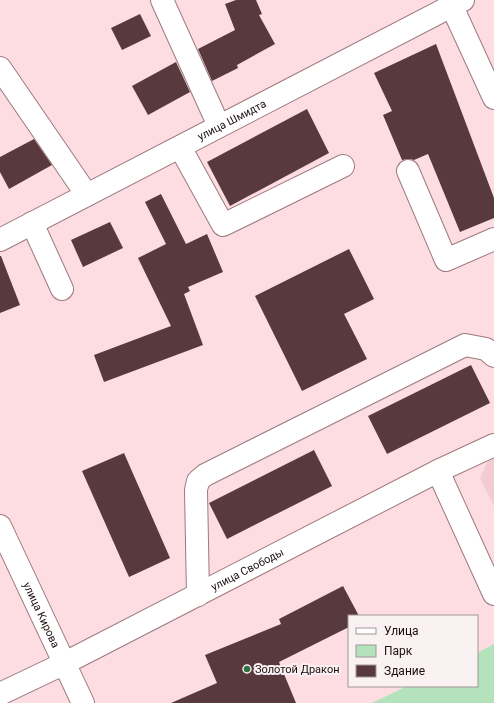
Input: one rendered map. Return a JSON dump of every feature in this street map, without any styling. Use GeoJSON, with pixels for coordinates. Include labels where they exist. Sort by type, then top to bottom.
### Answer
{"type":"FeatureCollection","features":[{"type":"Feature","properties":{"kind":"street"},"geometry":{"type":"LineString","coordinates":[[162,0],[219,126]]}},
{"type":"Feature","properties":{"kind":"street"},"geometry":{"type":"LineString","coordinates":[[454,2],[494,98]]}},
{"type":"Feature","properties":{"kind":"street","name":"улица Шмидта"},"geometry":{"type":"LineString","coordinates":[[0,240],[180,147],[454,2]]}},
{"type":"Feature","properties":{"kind":"street"},"geometry":{"type":"LineString","coordinates":[[0,68],[87,195]]}},
{"type":"Feature","properties":{"kind":"street"},"geometry":{"type":"LineString","coordinates":[[180,147],[223,225],[343,166]]}},
{"type":"Feature","properties":{"kind":"street"},"geometry":{"type":"LineString","coordinates":[[408,171],[446,260],[494,239]]}},
{"type":"Feature","properties":{"kind":"street"},"geometry":{"type":"LineString","coordinates":[[32,223],[62,290]]}},
{"type":"Feature","properties":{"kind":"street"},"geometry":{"type":"LineString","coordinates":[[198,594],[196,490],[198,481],[205,475],[465,345],[486,349],[494,356]]}},
{"type":"Feature","properties":{"kind":"street","name":"улица Свободы"},"geometry":{"type":"LineString","coordinates":[[0,694],[64,663],[438,471],[494,445]]}},
{"type":"Feature","properties":{"kind":"street"},"geometry":{"type":"LineString","coordinates":[[438,471],[494,594]]}},
{"type":"Feature","properties":{"kind":"street","name":"улица Кирова"},"geometry":{"type":"LineString","coordinates":[[0,526],[83,703]]}},
{"type":"Feature","properties":{"kind":"shaded area"},"geometry":{"type":"Polygon","coordinates":[[[494,458],[494,506],[480,478],[488,461],[494,458]]]}},
{"type":"Feature","properties":{"kind":"green space"},"geometry":{"type":"Polygon","coordinates":[[[494,644],[494,703],[372,703],[405,687],[478,687],[478,652],[494,644]]]}},
{"type":"Feature","properties":{"kind":"building"},"geometry":{"type":"Polygon","coordinates":[[[236,0],[256,0],[262,14],[259,15],[275,44],[237,65],[238,68],[212,81],[198,49],[235,30],[225,4],[236,0]]]}},
{"type":"Feature","properties":{"kind":"building"},"geometry":{"type":"Polygon","coordinates":[[[140,14],[151,36],[122,50],[111,28],[140,14]]]}},
{"type":"Feature","properties":{"kind":"building"},"geometry":{"type":"Polygon","coordinates":[[[436,44],[494,198],[494,218],[460,232],[428,154],[414,160],[402,160],[383,115],[392,111],[374,73],[436,44]]]}},
{"type":"Feature","properties":{"kind":"building"},"geometry":{"type":"Polygon","coordinates":[[[176,62],[190,92],[148,115],[132,86],[176,62]]]}},
{"type":"Feature","properties":{"kind":"building"},"geometry":{"type":"Polygon","coordinates":[[[307,109],[329,153],[230,206],[207,162],[307,109]]]}},
{"type":"Feature","properties":{"kind":"building"},"geometry":{"type":"Polygon","coordinates":[[[34,139],[52,165],[9,189],[0,172],[0,157],[34,139]]]}},
{"type":"Feature","properties":{"kind":"building"},"geometry":{"type":"Polygon","coordinates":[[[161,194],[186,244],[207,234],[223,272],[188,287],[190,291],[184,294],[203,345],[104,382],[94,355],[171,326],[138,258],[166,244],[145,202],[161,194]]]}},
{"type":"Feature","properties":{"kind":"building"},"geometry":{"type":"Polygon","coordinates":[[[110,222],[123,248],[83,267],[71,240],[110,222]]]}},
{"type":"Feature","properties":{"kind":"building"},"geometry":{"type":"Polygon","coordinates":[[[349,249],[374,299],[344,314],[367,359],[302,391],[255,296],[349,249]]]}},
{"type":"Feature","properties":{"kind":"building"},"geometry":{"type":"Polygon","coordinates":[[[0,256],[20,305],[0,313],[0,256]]]}},
{"type":"Feature","properties":{"kind":"building"},"geometry":{"type":"Polygon","coordinates":[[[471,365],[490,403],[387,454],[368,416],[471,365]]]}},
{"type":"Feature","properties":{"kind":"building"},"geometry":{"type":"Polygon","coordinates":[[[314,450],[332,486],[227,539],[209,503],[314,450]]]}},
{"type":"Feature","properties":{"kind":"building"},"geometry":{"type":"Polygon","coordinates":[[[124,453],[170,558],[129,577],[82,471],[124,453]]]}},
{"type":"Feature","properties":{"kind":"building"},"geometry":{"type":"Polygon","coordinates":[[[343,586],[358,615],[348,615],[348,628],[279,662],[296,703],[171,703],[217,683],[205,655],[281,624],[279,619],[343,586]]]}},
{"type":"Feature","properties":{"kind":"place","name":"Золотой Дракон"},"geometry":{"type":"Point","coordinates":[247,669]}}]}
